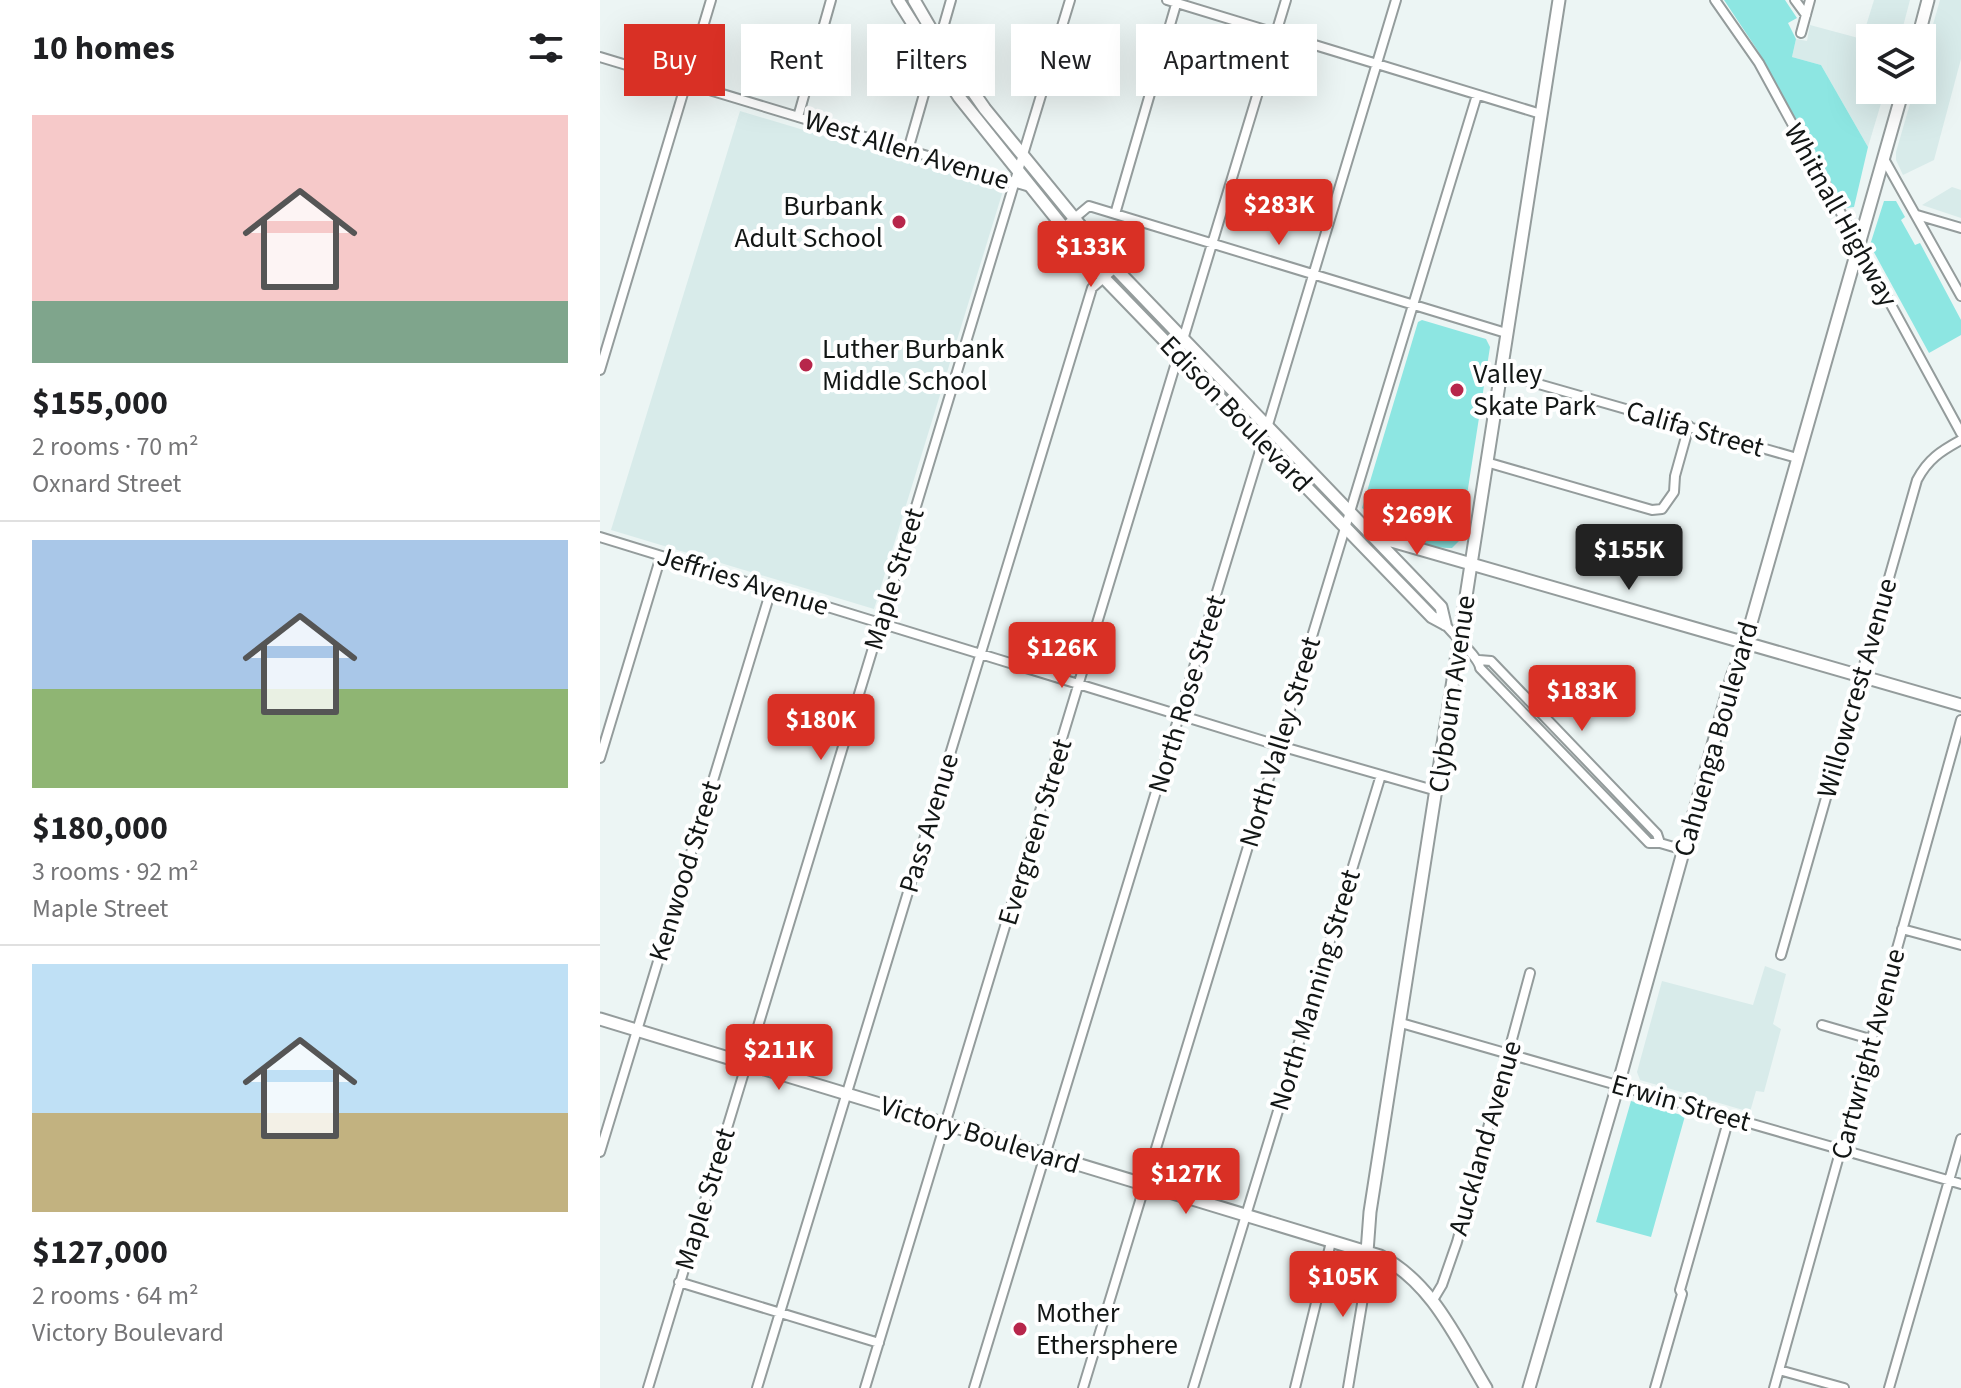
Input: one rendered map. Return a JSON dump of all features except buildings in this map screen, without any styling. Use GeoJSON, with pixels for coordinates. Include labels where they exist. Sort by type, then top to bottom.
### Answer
{"type":"FeatureCollection","features":[{"type":"Feature","properties":{"kind":"main road","name":"Edison Boulevard"},"geometry":{"type":"LineString","coordinates":[[898,0],[913,24]]}},
{"type":"Feature","properties":{"kind":"main road","name":"Edison Boulevard"},"geometry":{"type":"LineString","coordinates":[[914,0],[928,24]]}},
{"type":"Feature","properties":{"kind":"main road","name":"Clybourn Avenue"},"geometry":{"type":"LineString","coordinates":[[1367,1252],[1370,1212],[1559,0]]}},
{"type":"Feature","properties":{"kind":"main road"},"geometry":{"type":"LineString","coordinates":[[1922,24],[1928,0]]}},
{"type":"Feature","properties":{"kind":"main road","name":"Edison Boulevard"},"geometry":{"type":"LineString","coordinates":[[958,96],[1017,177],[1030,187],[1104,278],[1432,617],[1445,624]]}},
{"type":"Feature","properties":{"kind":"main road","name":"Edison Boulevard"},"geometry":{"type":"LineString","coordinates":[[976,96],[1115,268],[1441,607],[1445,624]]}},
{"type":"Feature","properties":{"kind":"main road","name":"Cahuenga Boulevard"},"geometry":{"type":"LineString","coordinates":[[1529,1388],[1899,104]]}},
{"type":"Feature","properties":{"kind":"main road"},"geometry":{"type":"LineString","coordinates":[[1346,527],[1961,705]]}},
{"type":"Feature","properties":{"kind":"main road","name":"Victory Boulevard"},"geometry":{"type":"LineString","coordinates":[[600,1019],[1367,1252],[1407,1273],[1433,1300],[1486,1388]]}},
{"type":"Feature","properties":{"kind":"street"},"geometry":{"type":"LineString","coordinates":[[704,24],[711,0]]}},
{"type":"Feature","properties":{"kind":"street"},"geometry":{"type":"LineString","coordinates":[[798,117],[831,0]]}},
{"type":"Feature","properties":{"kind":"street"},"geometry":{"type":"LineString","coordinates":[[944,24],[951,0]]}},
{"type":"Feature","properties":{"kind":"street","name":"Maple Street"},"geometry":{"type":"LineString","coordinates":[[648,1388],[1070,0]]}},
{"type":"Feature","properties":{"kind":"street","name":"Evergreen Street"},"geometry":{"type":"LineString","coordinates":[[1279,24],[1286,0]]}},
{"type":"Feature","properties":{"kind":"street","name":"North Rose Street"},"geometry":{"type":"LineString","coordinates":[[974,1388],[1396,0]]}},
{"type":"Feature","properties":{"kind":"street","name":"Whitnall Highway"},"geometry":{"type":"LineString","coordinates":[[1715,0],[1759,63],[1961,433]]}},
{"type":"Feature","properties":{"kind":"street"},"geometry":{"type":"LineString","coordinates":[[1795,0],[1806,15]]}},
{"type":"Feature","properties":{"kind":"street"},"geometry":{"type":"LineString","coordinates":[[1801,33],[1810,0]]}},
{"type":"Feature","properties":{"kind":"street"},"geometry":{"type":"LineString","coordinates":[[1115,214],[1174,1],[1247,24]]}},
{"type":"Feature","properties":{"kind":"street"},"geometry":{"type":"LineString","coordinates":[[1317,46],[1541,114]]}},
{"type":"Feature","properties":{"kind":"street","name":"West Allen Avenue"},"geometry":{"type":"LineString","coordinates":[[600,57],[624,64]]}},
{"type":"Feature","properties":{"kind":"street","name":"West Allen Avenue"},"geometry":{"type":"LineString","coordinates":[[725,95],[908,150],[1017,177]]}},
{"type":"Feature","properties":{"kind":"street","name":"North Valley Street"},"geometry":{"type":"LineString","coordinates":[[1083,1388],[1477,95]]}},
{"type":"Feature","properties":{"kind":"street"},"geometry":{"type":"LineString","coordinates":[[600,370],[682,96]]}},
{"type":"Feature","properties":{"kind":"street"},"geometry":{"type":"LineString","coordinates":[[908,150],[923,96]]}},
{"type":"Feature","properties":{"kind":"street","name":"Evergreen Street"},"geometry":{"type":"LineString","coordinates":[[865,1388],[1257,96]]}},
{"type":"Feature","properties":{"kind":"street"},"geometry":{"type":"LineString","coordinates":[[1884,159],[1961,296]]}},
{"type":"Feature","properties":{"kind":"street"},"geometry":{"type":"LineString","coordinates":[[1064,227],[1089,206],[1506,333]]}},
{"type":"Feature","properties":{"kind":"street"},"geometry":{"type":"LineString","coordinates":[[1917,215],[1961,228]]}},
{"type":"Feature","properties":{"kind":"street","name":"Pass Avenue"},"geometry":{"type":"LineString","coordinates":[[757,1388],[1092,288],[1115,268]]}},
{"type":"Feature","properties":{"kind":"street","name":"Califa Street"},"geometry":{"type":"LineString","coordinates":[[1500,373],[1797,458]]}},
{"type":"Feature","properties":{"kind":"street"},"geometry":{"type":"LineString","coordinates":[[1486,462],[1652,510],[1662,509],[1674,492],[1675,476],[1689,426]]}},
{"type":"Feature","properties":{"kind":"street","name":"Willowcrest Avenue"},"geometry":{"type":"LineString","coordinates":[[1781,955],[1917,480],[1935,454],[1961,440]]}},
{"type":"Feature","properties":{"kind":"street","name":"Jeffries Avenue"},"geometry":{"type":"LineString","coordinates":[[600,537],[1280,746],[1437,791]]}},
{"type":"Feature","properties":{"kind":"street"},"geometry":{"type":"LineString","coordinates":[[600,758],[661,556]]}},
{"type":"Feature","properties":{"kind":"street","name":"Kenwood Street"},"geometry":{"type":"LineString","coordinates":[[600,1152],[771,590]]}},
{"type":"Feature","properties":{"kind":"street","name":"Edison Boulevard"},"geometry":{"type":"LineString","coordinates":[[1445,624],[1460,644],[1479,660],[1491,661],[1657,834],[1660,843],[1684,850]]}},
{"type":"Feature","properties":{"kind":"street","name":"Cartwright Avenue"},"geometry":{"type":"LineString","coordinates":[[1774,1388],[1961,720]]}},
{"type":"Feature","properties":{"kind":"street","name":"North Manning Street"},"geometry":{"type":"LineString","coordinates":[[1193,1388],[1381,775]]}},
{"type":"Feature","properties":{"kind":"street"},"geometry":{"type":"LineString","coordinates":[[1902,929],[1961,945]]}},
{"type":"Feature","properties":{"kind":"street","name":"Auckland Avenue"},"geometry":{"type":"LineString","coordinates":[[1433,1300],[1442,1285],[1457,1242],[1530,973]]}},
{"type":"Feature","properties":{"kind":"street","name":"Erwin Street"},"geometry":{"type":"LineString","coordinates":[[1401,1023],[1961,1184]]}},
{"type":"Feature","properties":{"kind":"street"},"geometry":{"type":"LineString","coordinates":[[1822,1025],[1870,1039]]}},
{"type":"Feature","properties":{"kind":"street"},"geometry":{"type":"LineString","coordinates":[[1655,1388],[1729,1118]]}},
{"type":"Feature","properties":{"kind":"street"},"geometry":{"type":"LineString","coordinates":[[1889,1388],[1961,1139]]}},
{"type":"Feature","properties":{"kind":"street"},"geometry":{"type":"LineString","coordinates":[[1295,1388],[1331,1242]]}},
{"type":"Feature","properties":{"kind":"street","name":"Clybourn Avenue"},"geometry":{"type":"LineString","coordinates":[[1348,1388],[1368,1268],[1367,1252]]}},
{"type":"Feature","properties":{"kind":"street"},"geometry":{"type":"LineString","coordinates":[[679,1282],[879,1343]]}},
{"type":"Feature","properties":{"kind":"street"},"geometry":{"type":"LineString","coordinates":[[1779,1370],[1844,1388]]}},
{"type":"Feature","properties":{"kind":"shaded area"},"geometry":{"type":"Polygon","coordinates":[[[1724,0],[1785,0],[1797,18],[1788,23],[1796,39],[1792,57],[1821,65],[1868,147],[1854,207],[1846,208],[1840,202],[1758,51],[1724,0]]]}},
{"type":"Feature","properties":{"kind":"shaded area"},"geometry":{"type":"Polygon","coordinates":[[[1874,0],[1910,0],[1904,24],[1867,24],[1874,0]]]}},
{"type":"Feature","properties":{"kind":"shaded area"},"geometry":{"type":"Polygon","coordinates":[[[1940,0],[1961,0],[1961,59],[1934,160],[1903,175],[1896,152],[1910,104],[1936,104],[1936,24],[1933,24],[1940,0]]]}},
{"type":"Feature","properties":{"kind":"shaded area"},"geometry":{"type":"Polygon","coordinates":[[[1810,25],[1856,37],[1856,104],[1881,104],[1868,147],[1821,65],[1792,57],[1796,39],[1807,41],[1810,25]]]}},
{"type":"Feature","properties":{"kind":"shaded area","name":"Luther Burbank Middle School"},"geometry":{"type":"Polygon","coordinates":[[[740,111],[1000,189],[1002,194],[874,609],[611,530],[740,111]]]}},
{"type":"Feature","properties":{"kind":"shaded area"},"geometry":{"type":"Polygon","coordinates":[[[1952,187],[1961,190],[1961,218],[1922,205],[1952,187]]]}},
{"type":"Feature","properties":{"kind":"shaded area"},"geometry":{"type":"Polygon","coordinates":[[[1884,201],[1896,201],[1905,217],[1901,220],[1915,245],[1920,243],[1961,320],[1961,335],[1929,353],[1870,245],[1884,201]]]}},
{"type":"Feature","properties":{"kind":"shaded area"},"geometry":{"type":"Polygon","coordinates":[[[1422,320],[1486,339],[1490,347],[1460,540],[1452,548],[1416,541],[1362,508],[1418,322],[1422,320]]]}},
{"type":"Feature","properties":{"kind":"shaded area"},"geometry":{"type":"Polygon","coordinates":[[[1765,966],[1786,974],[1773,1024],[1781,1029],[1764,1092],[1756,1091],[1750,1112],[1640,1080],[1637,1072],[1662,981],[1753,1005],[1765,966]]]}},
{"type":"Feature","properties":{"kind":"shaded area"},"geometry":{"type":"Polygon","coordinates":[[[1631,1101],[1685,1116],[1651,1237],[1596,1222],[1631,1101]]]}},
{"type":"Feature","properties":{"kind":"place","name":"Burbank Adult School"},"geometry":{"type":"Point","coordinates":[899,222]}},
{"type":"Feature","properties":{"kind":"place","name":"Luther Burbank Middle School"},"geometry":{"type":"Point","coordinates":[806,365]}},
{"type":"Feature","properties":{"kind":"place","name":"Valley Skate Park"},"geometry":{"type":"Point","coordinates":[1457,390]}},
{"type":"Feature","properties":{"kind":"place","name":"Mother Ethersphere"},"geometry":{"type":"Point","coordinates":[1020,1329]}}]}
